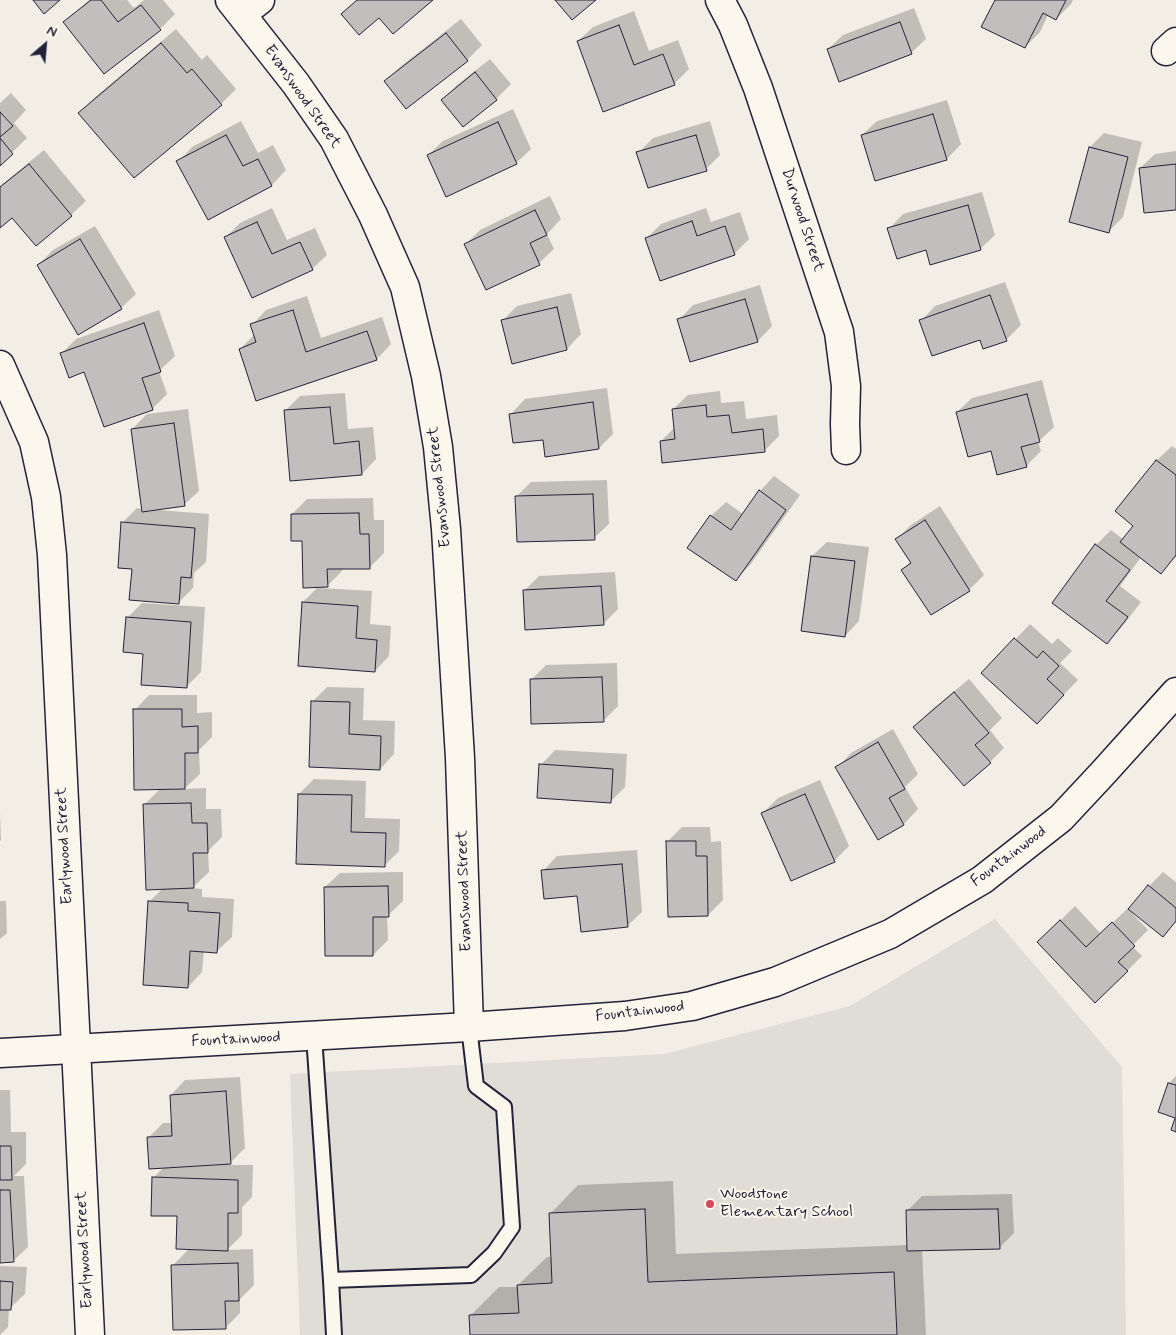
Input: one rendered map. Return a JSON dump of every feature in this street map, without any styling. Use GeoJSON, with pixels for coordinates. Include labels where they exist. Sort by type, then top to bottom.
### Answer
{"type":"FeatureCollection","features":[{"type":"Feature","properties":{"kind":"street","name":"Durwood Street"},"geometry":{"type":"LineString","coordinates":[[720,0],[733,25],[758,88],[839,332],[846,386],[846,450]]}},
{"type":"Feature","properties":{"kind":"street","name":"Evanswood Street"},"geometry":{"type":"LineString","coordinates":[[244,5],[334,139],[369,206],[405,287],[426,376],[438,447],[446,529],[460,758],[470,1027]]}},
{"type":"Feature","properties":{"kind":"street","name":"Earlywood Street"},"geometry":{"type":"LineString","coordinates":[[0,365],[34,442],[46,497],[52,555],[90,1335]]}},
{"type":"Feature","properties":{"kind":"street","name":"Fountainwood"},"geometry":{"type":"LineString","coordinates":[[0,1053],[470,1027],[625,1016],[692,1006],[775,982],[890,934],[982,880],[1061,818],[1176,692]]}},
{"type":"Feature","properties":{"kind":"lane"},"geometry":{"type":"LineString","coordinates":[[331,1280],[471,1275],[494,1253],[512,1227],[504,1107],[476,1086],[470,1027]]}},
{"type":"Feature","properties":{"kind":"lane"},"geometry":{"type":"LineString","coordinates":[[314,1036],[334,1335]]}},
{"type":"Feature","properties":{"kind":"shaded area","name":"Woodstone Elementary School"},"geometry":{"type":"Polygon","coordinates":[[[995,919],[1122,1067],[1126,1335],[300,1335],[290,1074],[664,1054],[850,1006],[995,919]]]}},
{"type":"Feature","properties":{"kind":"building"},"geometry":{"type":"Polygon","coordinates":[[[33,0],[60,0],[44,14],[33,0]]]}},
{"type":"Feature","properties":{"kind":"building"},"geometry":{"type":"Polygon","coordinates":[[[91,0],[101,0],[118,22],[141,5],[161,30],[104,74],[63,22],[91,0]]]}},
{"type":"Feature","properties":{"kind":"building"},"geometry":{"type":"Polygon","coordinates":[[[357,0],[433,0],[393,34],[379,18],[359,35],[341,14],[357,0]]]}},
{"type":"Feature","properties":{"kind":"building"},"geometry":{"type":"Polygon","coordinates":[[[555,0],[596,0],[572,20],[555,0]]]}},
{"type":"Feature","properties":{"kind":"building"},"geometry":{"type":"Polygon","coordinates":[[[995,0],[1066,0],[1056,20],[1043,13],[1025,48],[981,27],[995,0]]]}},
{"type":"Feature","properties":{"kind":"building"},"geometry":{"type":"Polygon","coordinates":[[[900,22],[912,54],[839,82],[827,49],[900,22]]]}},
{"type":"Feature","properties":{"kind":"building"},"geometry":{"type":"Polygon","coordinates":[[[619,25],[634,65],[663,54],[675,85],[603,112],[577,41],[619,25]]]}},
{"type":"Feature","properties":{"kind":"building"},"geometry":{"type":"Polygon","coordinates":[[[446,33],[468,61],[406,109],[384,81],[446,33]]]}},
{"type":"Feature","properties":{"kind":"building"},"geometry":{"type":"Polygon","coordinates":[[[161,43],[187,73],[192,69],[222,105],[134,178],[78,113],[161,43]]]}},
{"type":"Feature","properties":{"kind":"building"},"geometry":{"type":"Polygon","coordinates":[[[475,72],[497,100],[463,127],[441,100],[475,72]]]}},
{"type":"Feature","properties":{"kind":"building"},"geometry":{"type":"Polygon","coordinates":[[[0,112],[13,126],[0,137],[0,112]]]}},
{"type":"Feature","properties":{"kind":"building"},"geometry":{"type":"Polygon","coordinates":[[[933,114],[947,160],[875,181],[861,135],[933,114]]]}},
{"type":"Feature","properties":{"kind":"building"},"geometry":{"type":"Polygon","coordinates":[[[498,122],[517,164],[446,197],[427,155],[498,122]]]}},
{"type":"Feature","properties":{"kind":"building"},"geometry":{"type":"Polygon","coordinates":[[[226,135],[243,166],[258,159],[272,186],[208,220],[176,161],[226,135]]]}},
{"type":"Feature","properties":{"kind":"building"},"geometry":{"type":"Polygon","coordinates":[[[696,135],[707,171],[648,188],[636,152],[696,135]]]}},
{"type":"Feature","properties":{"kind":"building"},"geometry":{"type":"Polygon","coordinates":[[[0,138],[13,154],[0,166],[0,138]]]}},
{"type":"Feature","properties":{"kind":"building"},"geometry":{"type":"Polygon","coordinates":[[[1089,147],[1128,157],[1109,233],[1069,222],[1089,147]]]}},
{"type":"Feature","properties":{"kind":"building"},"geometry":{"type":"Polygon","coordinates":[[[29,164],[72,216],[36,246],[12,218],[0,228],[0,187],[29,164]]]}},
{"type":"Feature","properties":{"kind":"building"},"geometry":{"type":"Polygon","coordinates":[[[1176,164],[1176,210],[1144,213],[1139,168],[1176,164]]]}},
{"type":"Feature","properties":{"kind":"building"},"geometry":{"type":"Polygon","coordinates":[[[968,205],[981,250],[930,265],[926,250],[897,259],[887,228],[968,205]]]}},
{"type":"Feature","properties":{"kind":"building"},"geometry":{"type":"Polygon","coordinates":[[[535,210],[547,235],[530,243],[540,265],[486,290],[464,244],[535,210]]]}},
{"type":"Feature","properties":{"kind":"building"},"geometry":{"type":"Polygon","coordinates":[[[692,221],[697,236],[725,226],[735,255],[660,281],[645,238],[692,221]]]}},
{"type":"Feature","properties":{"kind":"building"},"geometry":{"type":"Polygon","coordinates":[[[257,222],[272,254],[300,242],[313,270],[252,298],[224,237],[257,222]]]}},
{"type":"Feature","properties":{"kind":"building"},"geometry":{"type":"Polygon","coordinates":[[[80,239],[122,309],[78,335],[37,265],[80,239]]]}},
{"type":"Feature","properties":{"kind":"building"},"geometry":{"type":"Polygon","coordinates":[[[990,295],[1007,341],[983,349],[980,340],[932,356],[919,320],[990,295]]]}},
{"type":"Feature","properties":{"kind":"building"},"geometry":{"type":"Polygon","coordinates":[[[745,299],[758,342],[690,362],[677,319],[745,299]]]}},
{"type":"Feature","properties":{"kind":"building"},"geometry":{"type":"Polygon","coordinates":[[[557,307],[567,350],[512,364],[501,320],[557,307]]]}},
{"type":"Feature","properties":{"kind":"building"},"geometry":{"type":"Polygon","coordinates":[[[293,310],[306,352],[367,331],[377,360],[256,401],[239,349],[256,342],[250,324],[293,310]]]}},
{"type":"Feature","properties":{"kind":"building"},"geometry":{"type":"Polygon","coordinates":[[[144,323],[161,372],[142,378],[153,410],[104,427],[84,372],[69,378],[60,353],[144,323]]]}},
{"type":"Feature","properties":{"kind":"building"},"geometry":{"type":"Polygon","coordinates":[[[1027,394],[1040,442],[1021,447],[1027,467],[997,475],[991,451],[968,457],[956,412],[1027,394]]]}},
{"type":"Feature","properties":{"kind":"building"},"geometry":{"type":"Polygon","coordinates":[[[593,402],[599,449],[545,457],[543,440],[513,443],[509,414],[593,402]]]}},
{"type":"Feature","properties":{"kind":"building"},"geometry":{"type":"Polygon","coordinates":[[[706,405],[707,417],[729,415],[732,433],[763,429],[765,452],[662,463],[660,441],[675,439],[672,409],[706,405]]]}},
{"type":"Feature","properties":{"kind":"building"},"geometry":{"type":"Polygon","coordinates":[[[330,407],[334,444],[359,441],[362,475],[290,481],[284,410],[330,407]]]}},
{"type":"Feature","properties":{"kind":"building"},"geometry":{"type":"Polygon","coordinates":[[[174,423],[185,506],[142,512],[131,429],[174,423]]]}},
{"type":"Feature","properties":{"kind":"building"},"geometry":{"type":"Polygon","coordinates":[[[1156,460],[1176,475],[1176,555],[1161,574],[1120,542],[1133,526],[1115,511],[1156,460]]]}},
{"type":"Feature","properties":{"kind":"building"},"geometry":{"type":"Polygon","coordinates":[[[759,490],[786,510],[736,581],[687,548],[710,515],[731,530],[759,490]]]}},
{"type":"Feature","properties":{"kind":"building"},"geometry":{"type":"Polygon","coordinates":[[[593,494],[595,540],[517,542],[515,496],[593,494]]]}},
{"type":"Feature","properties":{"kind":"building"},"geometry":{"type":"Polygon","coordinates":[[[359,513],[360,534],[369,534],[370,569],[327,569],[328,587],[303,588],[302,541],[291,541],[291,514],[359,513]]]}},
{"type":"Feature","properties":{"kind":"building"},"geometry":{"type":"Polygon","coordinates":[[[925,520],[970,591],[931,615],[901,570],[911,563],[895,539],[925,520]]]}},
{"type":"Feature","properties":{"kind":"building"},"geometry":{"type":"Polygon","coordinates":[[[121,522],[195,528],[191,578],[181,577],[179,604],[129,600],[132,569],[118,568],[121,522]]]}},
{"type":"Feature","properties":{"kind":"building"},"geometry":{"type":"Polygon","coordinates":[[[1095,544],[1130,570],[1106,601],[1128,617],[1107,644],[1052,603],[1095,544]]]}},
{"type":"Feature","properties":{"kind":"building"},"geometry":{"type":"Polygon","coordinates":[[[811,556],[855,561],[845,637],[801,631],[811,556]]]}},
{"type":"Feature","properties":{"kind":"building"},"geometry":{"type":"Polygon","coordinates":[[[601,586],[604,625],[525,630],[523,590],[601,586]]]}},
{"type":"Feature","properties":{"kind":"building"},"geometry":{"type":"Polygon","coordinates":[[[302,602],[358,606],[356,638],[377,640],[375,672],[298,666],[302,602]]]}},
{"type":"Feature","properties":{"kind":"building"},"geometry":{"type":"Polygon","coordinates":[[[126,617],[191,622],[187,688],[141,685],[143,654],[123,652],[126,617]]]}},
{"type":"Feature","properties":{"kind":"building"},"geometry":{"type":"Polygon","coordinates":[[[1014,638],[1037,658],[1043,651],[1059,666],[1047,679],[1064,695],[1037,724],[981,673],[1014,638]]]}},
{"type":"Feature","properties":{"kind":"building"},"geometry":{"type":"Polygon","coordinates":[[[602,677],[604,722],[531,724],[530,679],[602,677]]]}},
{"type":"Feature","properties":{"kind":"building"},"geometry":{"type":"Polygon","coordinates":[[[954,692],[989,733],[975,745],[991,763],[964,786],[913,727],[954,692]]]}},
{"type":"Feature","properties":{"kind":"building"},"geometry":{"type":"Polygon","coordinates":[[[311,701],[350,702],[349,734],[381,736],[380,770],[309,767],[311,701]]]}},
{"type":"Feature","properties":{"kind":"building"},"geometry":{"type":"Polygon","coordinates":[[[133,709],[182,709],[182,727],[198,726],[198,753],[185,753],[185,789],[134,790],[133,709]]]}},
{"type":"Feature","properties":{"kind":"building"},"geometry":{"type":"Polygon","coordinates":[[[878,742],[905,789],[889,798],[904,825],[878,840],[835,767],[878,742]]]}},
{"type":"Feature","properties":{"kind":"building"},"geometry":{"type":"Polygon","coordinates":[[[539,764],[613,769],[611,803],[537,798],[539,764]]]}},
{"type":"Feature","properties":{"kind":"building"},"geometry":{"type":"Polygon","coordinates":[[[298,794],[352,795],[351,832],[386,833],[385,867],[296,864],[298,794]]]}},
{"type":"Feature","properties":{"kind":"building"},"geometry":{"type":"Polygon","coordinates":[[[805,794],[835,862],[791,881],[761,813],[805,794]]]}},
{"type":"Feature","properties":{"kind":"building"},"geometry":{"type":"Polygon","coordinates":[[[191,803],[192,823],[207,823],[208,853],[193,853],[194,888],[146,890],[143,804],[191,803]]]}},
{"type":"Feature","properties":{"kind":"building"},"geometry":{"type":"Polygon","coordinates":[[[666,841],[696,841],[696,856],[707,856],[708,916],[668,917],[666,841]]]}},
{"type":"Feature","properties":{"kind":"building"},"geometry":{"type":"Polygon","coordinates":[[[622,864],[628,927],[581,932],[577,896],[544,899],[541,870],[622,864]]]}},
{"type":"Feature","properties":{"kind":"building"},"geometry":{"type":"Polygon","coordinates":[[[1148,885],[1176,908],[1176,921],[1163,937],[1128,909],[1148,885]]]}},
{"type":"Feature","properties":{"kind":"building"},"geometry":{"type":"Polygon","coordinates":[[[388,886],[389,917],[373,917],[373,956],[325,956],[324,887],[388,886]]]}},
{"type":"Feature","properties":{"kind":"building"},"geometry":{"type":"Polygon","coordinates":[[[148,901],[188,903],[188,911],[220,913],[217,953],[190,951],[188,988],[143,985],[148,901]]]}},
{"type":"Feature","properties":{"kind":"building"},"geometry":{"type":"Polygon","coordinates":[[[1060,920],[1086,947],[1112,922],[1135,946],[1118,962],[1128,971],[1095,1003],[1037,942],[1060,920]]]}},
{"type":"Feature","properties":{"kind":"building"},"geometry":{"type":"Polygon","coordinates":[[[1168,1083],[1176,1085],[1176,1132],[1171,1130],[1175,1118],[1158,1112],[1168,1083]]]}},
{"type":"Feature","properties":{"kind":"building"},"geometry":{"type":"Polygon","coordinates":[[[226,1091],[231,1164],[149,1169],[147,1137],[172,1136],[170,1095],[226,1091]]]}},
{"type":"Feature","properties":{"kind":"building"},"geometry":{"type":"Polygon","coordinates":[[[0,1146],[11,1146],[12,1180],[0,1180],[0,1146]]]}},
{"type":"Feature","properties":{"kind":"building"},"geometry":{"type":"Polygon","coordinates":[[[152,1177],[238,1180],[238,1213],[228,1213],[228,1251],[176,1249],[177,1216],[151,1216],[152,1177]]]}},
{"type":"Feature","properties":{"kind":"building"},"geometry":{"type":"Polygon","coordinates":[[[0,1190],[10,1190],[14,1262],[0,1263],[0,1190]]]}},
{"type":"Feature","properties":{"kind":"building"},"geometry":{"type":"Polygon","coordinates":[[[645,1209],[648,1282],[894,1272],[897,1335],[470,1335],[469,1315],[519,1313],[517,1285],[552,1283],[549,1213],[645,1209]]]}},
{"type":"Feature","properties":{"kind":"building"},"geometry":{"type":"Polygon","coordinates":[[[998,1209],[1000,1249],[907,1251],[906,1210],[998,1209]]]}},
{"type":"Feature","properties":{"kind":"building"},"geometry":{"type":"Polygon","coordinates":[[[238,1263],[239,1301],[225,1301],[226,1329],[173,1330],[171,1265],[238,1263]]]}},
{"type":"Feature","properties":{"kind":"building"},"geometry":{"type":"Polygon","coordinates":[[[0,1281],[13,1282],[11,1310],[0,1310],[0,1281]]]}},
{"type":"Feature","properties":{"kind":"place","name":"Woodstone Elementary School"},"geometry":{"type":"Point","coordinates":[710,1204]}}]}
